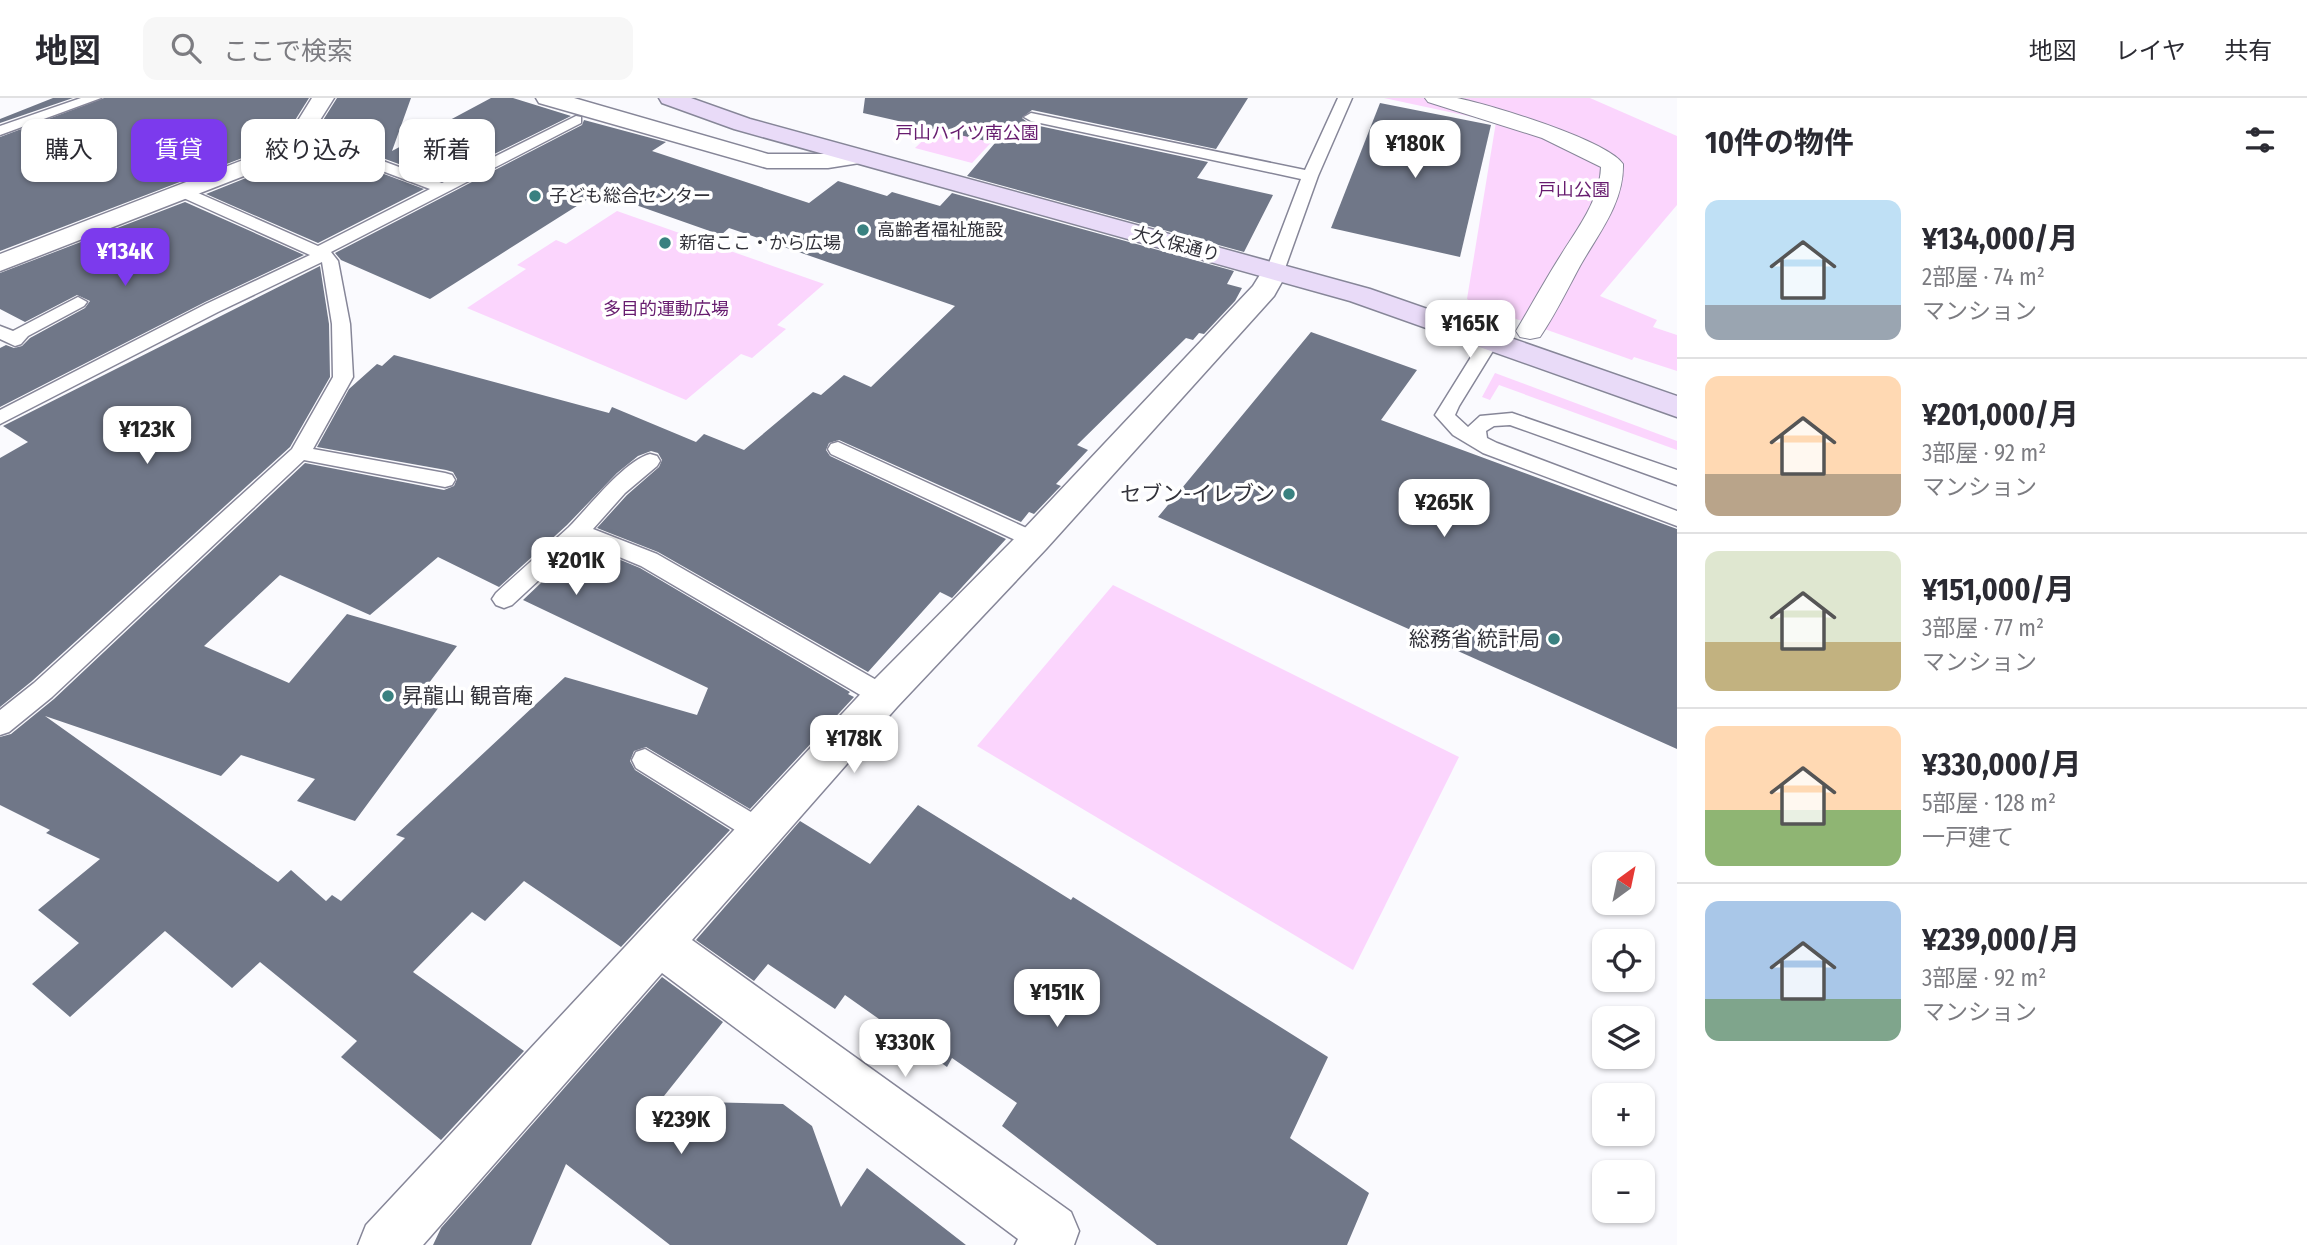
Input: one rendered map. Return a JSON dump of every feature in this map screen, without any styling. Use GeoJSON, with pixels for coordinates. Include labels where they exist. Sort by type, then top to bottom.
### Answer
{"type":"FeatureCollection","features":[{"type":"Feature","properties":{"kind":"main road","name":"大久保通り"},"geometry":{"type":"LineString","coordinates":[[674,99],[742,124],[1360,295],[1677,407]]}},
{"type":"Feature","properties":{"kind":"street"},"geometry":{"type":"LineString","coordinates":[[313,119],[323,98]]}},
{"type":"Feature","properties":{"kind":"street"},"geometry":{"type":"LineString","coordinates":[[547,98],[767,161],[828,161],[858,157]]}},
{"type":"Feature","properties":{"kind":"street"},"geometry":{"type":"LineString","coordinates":[[1435,98],[1561,139],[1593,151],[1612,164],[1612,178],[1592,229],[1574,254],[1530,331]]}},
{"type":"Feature","properties":{"kind":"street"},"geometry":{"type":"LineString","coordinates":[[5,258],[241,169]]}},
{"type":"Feature","properties":{"kind":"street"},"geometry":{"type":"LineString","coordinates":[[386,1245],[883,696],[1034,540],[1264,290],[1275,271]]}},
{"type":"Feature","properties":{"kind":"street"},"geometry":{"type":"LineString","coordinates":[[660,944],[1052,1231],[1043,1245]]}},
{"type":"Feature","properties":{"kind":"lane"},"geometry":{"type":"LineString","coordinates":[[0,131],[94,98]]}},
{"type":"Feature","properties":{"kind":"lane"},"geometry":{"type":"LineString","coordinates":[[1275,271],[1310,176],[1345,98]]}},
{"type":"Feature","properties":{"kind":"lane"},"geometry":{"type":"LineString","coordinates":[[1031,117],[1310,176]]}},
{"type":"Feature","properties":{"kind":"lane"},"geometry":{"type":"LineString","coordinates":[[0,418],[576,120]]}},
{"type":"Feature","properties":{"kind":"lane"},"geometry":{"type":"LineString","coordinates":[[385,167],[442,188]]}},
{"type":"Feature","properties":{"kind":"lane"},"geometry":{"type":"LineString","coordinates":[[0,725],[43,690],[300,453],[343,377],[341,324],[330,261],[322,253],[183,192]]}},
{"type":"Feature","properties":{"kind":"lane"},"geometry":{"type":"LineString","coordinates":[[5,339],[78,302]]}},
{"type":"Feature","properties":{"kind":"lane"},"geometry":{"type":"LineString","coordinates":[[1490,341],[1445,415],[1462,433],[1677,519]]}},
{"type":"Feature","properties":{"kind":"lane"},"geometry":{"type":"LineString","coordinates":[[1477,441],[1476,430],[1482,422],[1512,419],[1677,478]]}},
{"type":"Feature","properties":{"kind":"lane"},"geometry":{"type":"LineString","coordinates":[[838,449],[1034,540]]}},
{"type":"Feature","properties":{"kind":"lane"},"geometry":{"type":"LineString","coordinates":[[300,453],[445,480]]}},
{"type":"Feature","properties":{"kind":"lane"},"geometry":{"type":"LineString","coordinates":[[504,599],[578,531],[618,488],[650,461]]}},
{"type":"Feature","properties":{"kind":"lane"},"geometry":{"type":"LineString","coordinates":[[578,531],[649,560],[883,696]]}},
{"type":"Feature","properties":{"kind":"lane"},"geometry":{"type":"LineString","coordinates":[[645,760],[761,832]]}},
{"type":"Feature","properties":{"kind":"green space","name":"戸山ハイツ南公園"},"geometry":{"type":"Polygon","coordinates":[[[968,98],[1028,103],[972,163],[915,148],[968,98]]]}},
{"type":"Feature","properties":{"kind":"green space","name":"戸山公園"},"geometry":{"type":"Polygon","coordinates":[[[1384,98],[1590,98],[1677,136],[1677,205],[1600,296],[1657,320],[1653,327],[1677,335],[1677,371],[1634,357],[1632,360],[1474,304],[1467,299],[1496,122],[1384,98]]]}},
{"type":"Feature","properties":{"kind":"green space","name":"多目的運動広場"},"geometry":{"type":"Polygon","coordinates":[[[617,211],[824,284],[777,325],[786,329],[752,358],[741,354],[686,400],[467,308],[526,269],[517,265],[556,240],[566,244],[617,211]]]}},
{"type":"Feature","properties":{"kind":"green space"},"geometry":{"type":"Polygon","coordinates":[[[1495,373],[1677,441],[1677,450],[1499,385],[1490,400],[1482,397],[1495,373]]]}},
{"type":"Feature","properties":{"kind":"green space"},"geometry":{"type":"Polygon","coordinates":[[[1113,585],[1459,757],[1353,970],[977,746],[1113,585]]]}},
{"type":"Feature","properties":{"kind":"building"},"geometry":{"type":"Polygon","coordinates":[[[53,98],[73,98],[0,123],[0,119],[53,98]]]}},
{"type":"Feature","properties":{"kind":"building"},"geometry":{"type":"Polygon","coordinates":[[[104,98],[309,98],[296,119],[241,119],[241,158],[227,164],[227,119],[131,119],[131,182],[180,182],[0,251],[0,137],[21,129],[21,182],[117,182],[117,119],[48,119],[104,98]]]}},
{"type":"Feature","properties":{"kind":"building"},"geometry":{"type":"Polygon","coordinates":[[[337,98],[411,98],[403,119],[399,119],[399,131],[392,151],[399,147],[399,164],[385,159],[385,119],[324,119],[337,98]]]}},
{"type":"Feature","properties":{"kind":"building"},"geometry":{"type":"Polygon","coordinates":[[[491,98],[513,98],[571,116],[495,154],[495,119],[452,119],[491,98]]]}},
{"type":"Feature","properties":{"kind":"building"},"geometry":{"type":"Polygon","coordinates":[[[865,98],[1248,98],[1216,149],[1032,110],[1022,118],[1030,124],[1208,162],[1197,178],[1273,195],[1244,252],[967,176],[995,143],[863,113],[865,98]]]}},
{"type":"Feature","properties":{"kind":"building"},"geometry":{"type":"Polygon","coordinates":[[[1380,103],[1491,125],[1460,257],[1331,228],[1380,103]]]}},
{"type":"Feature","properties":{"kind":"building"},"geometry":{"type":"Polygon","coordinates":[[[584,120],[666,142],[652,151],[809,203],[838,181],[887,196],[892,192],[940,206],[952,193],[1234,271],[1227,284],[1242,288],[1235,301],[1204,334],[1199,333],[1193,340],[1186,338],[1077,445],[1088,450],[1056,484],[1061,486],[1034,514],[1029,512],[1021,522],[839,440],[829,443],[826,450],[830,456],[1006,539],[952,598],[940,592],[868,672],[658,552],[597,528],[627,495],[659,467],[662,460],[658,453],[651,451],[638,456],[617,473],[567,525],[499,587],[438,557],[370,615],[280,575],[204,646],[289,683],[347,614],[457,646],[416,700],[439,707],[355,821],[297,801],[315,779],[241,755],[221,776],[45,716],[278,882],[291,870],[326,901],[332,895],[341,901],[405,838],[396,835],[565,677],[697,715],[708,688],[523,600],[582,544],[640,568],[850,692],[848,694],[854,697],[750,809],[646,747],[634,751],[630,761],[635,770],[730,830],[621,947],[524,881],[485,921],[472,912],[413,972],[524,1051],[441,1140],[341,1057],[357,1041],[260,962],[232,988],[165,931],[70,1017],[32,984],[79,943],[38,910],[100,859],[46,833],[50,830],[0,805],[0,737],[11,734],[54,699],[305,463],[444,490],[454,486],[457,479],[453,472],[446,470],[317,447],[349,389],[377,364],[382,366],[394,355],[609,413],[612,407],[696,442],[704,434],[744,450],[813,392],[821,395],[844,375],[871,387],[955,306],[729,228],[721,235],[599,192],[430,299],[341,260],[335,253],[472,182],[495,182],[495,170],[582,125],[584,120]]]}},
{"type":"Feature","properties":{"kind":"building"},"geometry":{"type":"Polygon","coordinates":[[[385,174],[399,182],[424,189],[318,243],[206,194],[241,180],[385,182],[385,174]]]}},
{"type":"Feature","properties":{"kind":"building"},"geometry":{"type":"Polygon","coordinates":[[[185,202],[304,255],[205,302],[0,407],[0,348],[6,345],[14,348],[22,346],[30,338],[85,308],[90,301],[77,295],[25,322],[0,309],[0,273],[185,202]]]}},
{"type":"Feature","properties":{"kind":"building"},"geometry":{"type":"Polygon","coordinates":[[[320,266],[329,324],[330,377],[290,447],[0,707],[0,458],[28,442],[3,426],[320,266]]]}},
{"type":"Feature","properties":{"kind":"building","name":"総務省 統計局"},"geometry":{"type":"Polygon","coordinates":[[[1311,332],[1417,370],[1381,420],[1677,529],[1677,749],[1158,517],[1311,332]]]}},
{"type":"Feature","properties":{"kind":"building"},"geometry":{"type":"Polygon","coordinates":[[[918,805],[1071,900],[1073,897],[1328,1057],[1290,1138],[1369,1193],[1347,1245],[1157,1245],[1002,1126],[1017,1103],[952,1058],[947,1067],[845,995],[835,1009],[768,964],[754,981],[696,940],[800,821],[870,864],[918,805]]]}},
{"type":"Feature","properties":{"kind":"building"},"geometry":{"type":"Polygon","coordinates":[[[662,977],[723,1022],[660,1101],[783,1104],[812,1126],[841,1207],[867,1168],[966,1245],[670,1245],[566,1164],[531,1245],[433,1245],[441,1228],[662,977]]]}},
{"type":"Feature","properties":{"kind":"place","name":"子ども総合センター"},"geometry":{"type":"Point","coordinates":[535,196]}},
{"type":"Feature","properties":{"kind":"place","name":"高齢者福祉施設"},"geometry":{"type":"Point","coordinates":[863,230]}},
{"type":"Feature","properties":{"kind":"place","name":"新宿ここ・から広場"},"geometry":{"type":"Point","coordinates":[665,243]}},
{"type":"Feature","properties":{"kind":"place","name":"セブン-イレブン"},"geometry":{"type":"Point","coordinates":[1289,494]}},
{"type":"Feature","properties":{"kind":"place","name":"総務省 統計局"},"geometry":{"type":"Point","coordinates":[1554,639]}},
{"type":"Feature","properties":{"kind":"place","name":"昇龍山 観音庵"},"geometry":{"type":"Point","coordinates":[388,696]}}]}
